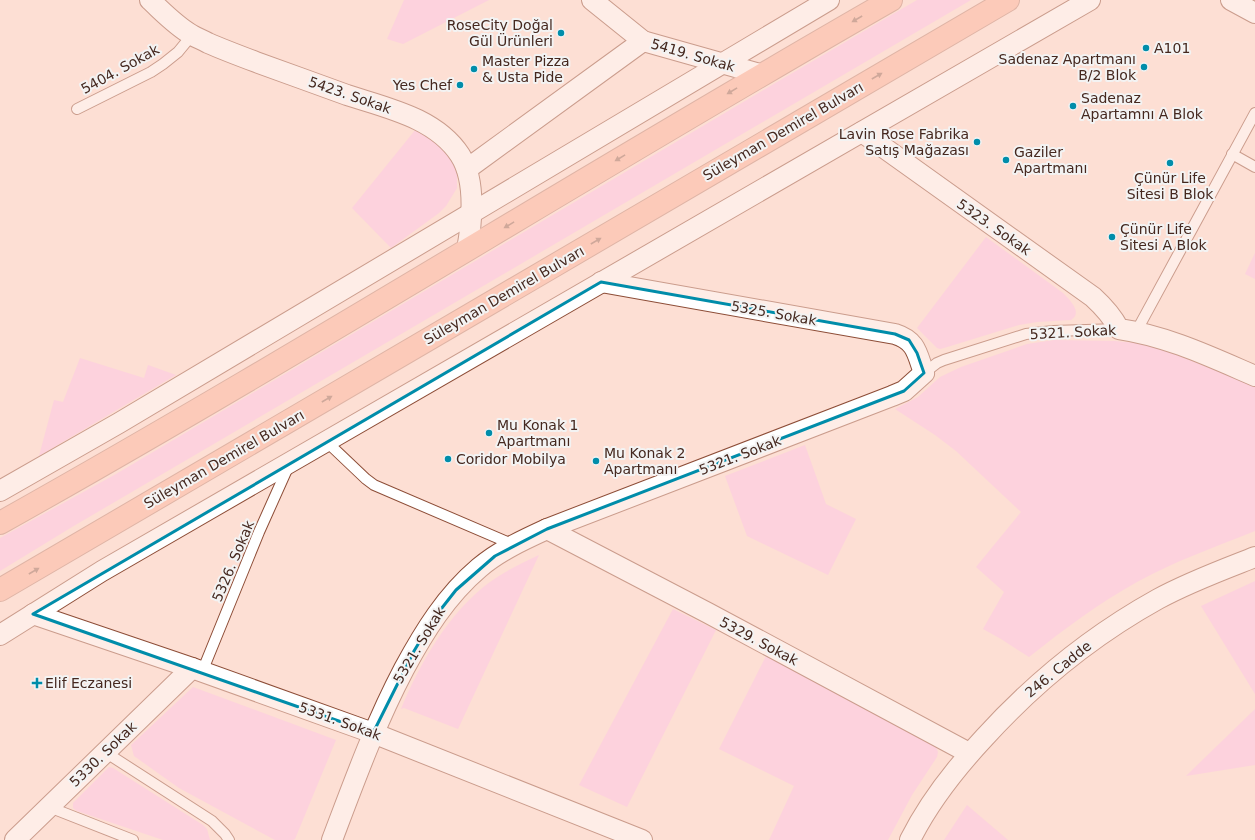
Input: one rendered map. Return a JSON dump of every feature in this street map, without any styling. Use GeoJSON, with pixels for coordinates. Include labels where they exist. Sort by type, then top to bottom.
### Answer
{"type":"FeatureCollection","features":[{"type":"Feature","properties":{"kind":"highway"},"geometry":{"type":"LineString","coordinates":[[0,523],[88,474],[467,250],[760,74],[891,0]]}},
{"type":"Feature","properties":{"kind":"highway","name":"Süleyman Demirel Bulvarı"},"geometry":{"type":"LineString","coordinates":[[0,590],[1008,0]]}},
{"type":"Feature","properties":{"kind":"street","name":"5423. Sokak"},"geometry":{"type":"LineString","coordinates":[[150,0],[167,16],[192,35],[225,50],[401,113],[434,129],[451,143],[461,156],[467,169],[471,198],[470,231],[467,250]]}},
{"type":"Feature","properties":{"kind":"street","name":"5419. Sokak"},"geometry":{"type":"LineString","coordinates":[[592,0],[643,42],[760,74]]}},
{"type":"Feature","properties":{"kind":"street"},"geometry":{"type":"LineString","coordinates":[[0,491],[119,423],[829,0]]}},
{"type":"Feature","properties":{"kind":"street"},"geometry":{"type":"LineString","coordinates":[[0,635],[102,571],[1090,0]]}},
{"type":"Feature","properties":{"kind":"street"},"geometry":{"type":"LineString","coordinates":[[1231,0],[1255,13]]}},
{"type":"Feature","properties":{"kind":"street"},"geometry":{"type":"LineString","coordinates":[[467,169],[643,42]]}},
{"type":"Feature","properties":{"kind":"street","name":"5323. Sokak"},"geometry":{"type":"LineString","coordinates":[[862,132],[1093,297],[1103,305],[1128,331]]}},
{"type":"Feature","properties":{"kind":"street","name":"5325. Sokak"},"geometry":{"type":"LineString","coordinates":[[602,282],[895,334],[909,340],[924,373]]}},
{"type":"Feature","properties":{"kind":"street","name":"5321. Sokak"},"geometry":{"type":"LineString","coordinates":[[1128,331],[1161,338],[1255,376]]}},
{"type":"Feature","properties":{"kind":"street","name":"5321. Sokak"},"geometry":{"type":"LineString","coordinates":[[332,840],[373,733],[392,691],[424,633],[445,603],[480,567],[514,545],[547,529],[904,391],[924,373]]}},
{"type":"Feature","properties":{"kind":"street","name":"5329. Sokak"},"geometry":{"type":"LineString","coordinates":[[547,529],[970,754]]}},
{"type":"Feature","properties":{"kind":"street","name":"246. Cadde"},"geometry":{"type":"LineString","coordinates":[[910,840],[939,792],[970,754],[1022,698],[1070,658],[1131,615],[1159,599],[1191,583],[1255,556]]}},
{"type":"Feature","properties":{"kind":"street","name":"5331. Sokak"},"geometry":{"type":"LineString","coordinates":[[33,614],[197,670],[373,733],[642,840]]}},
{"type":"Feature","properties":{"kind":"street","name":"5330. Sokak"},"geometry":{"type":"LineString","coordinates":[[15,840],[105,752],[197,670]]}},
{"type":"Feature","properties":{"kind":"lane","name":"5404. Sokak"},"geometry":{"type":"LineString","coordinates":[[77,109],[151,72],[178,52],[192,35]]}},
{"type":"Feature","properties":{"kind":"lane"},"geometry":{"type":"LineString","coordinates":[[1128,331],[1255,113]]}},
{"type":"Feature","properties":{"kind":"lane"},"geometry":{"type":"LineString","coordinates":[[1232,154],[1255,167]]}},
{"type":"Feature","properties":{"kind":"lane","name":"5321. Sokak"},"geometry":{"type":"LineString","coordinates":[[924,373],[944,360],[1026,334],[1053,331],[1128,331]]}},
{"type":"Feature","properties":{"kind":"lane"},"geometry":{"type":"LineString","coordinates":[[326,441],[374,485],[514,545]]}},
{"type":"Feature","properties":{"kind":"lane","name":"5326. Sokak"},"geometry":{"type":"LineString","coordinates":[[197,670],[291,462]]}},
{"type":"Feature","properties":{"kind":"lane"},"geometry":{"type":"LineString","coordinates":[[105,752],[212,821],[229,840]]}},
{"type":"Feature","properties":{"kind":"lane"},"geometry":{"type":"LineString","coordinates":[[49,807],[133,840]]}},
{"type":"Feature","properties":{"kind":"highlighted area"},"geometry":{"type":"Polygon","coordinates":[[[601,282],[895,334],[909,340],[917,353],[924,373],[904,391],[547,529],[495,556],[456,590],[434,618],[414,651],[373,733],[33,614],[601,282]]]}},
{"type":"Feature","properties":{"kind":"shaded area"},"geometry":{"type":"Polygon","coordinates":[[[404,0],[489,0],[403,44],[387,39],[404,0]]]}},
{"type":"Feature","properties":{"kind":"shaded area"},"geometry":{"type":"Polygon","coordinates":[[[917,0],[971,0],[72,527],[0,571],[0,538],[116,474],[917,0]]]}},
{"type":"Feature","properties":{"kind":"shaded area"},"geometry":{"type":"Polygon","coordinates":[[[416,129],[434,139],[453,161],[457,175],[457,188],[446,206],[439,213],[391,248],[352,208],[416,129]]]}},
{"type":"Feature","properties":{"kind":"shaded area"},"geometry":{"type":"Polygon","coordinates":[[[986,237],[1063,293],[1074,306],[1076,314],[1071,320],[1037,322],[1019,325],[944,348],[937,348],[917,328],[986,237]]]}},
{"type":"Feature","properties":{"kind":"shaded area"},"geometry":{"type":"Polygon","coordinates":[[[1255,253],[1255,279],[1245,274],[1255,253]]]}},
{"type":"Feature","properties":{"kind":"shaded area"},"geometry":{"type":"Polygon","coordinates":[[[1054,340],[1115,341],[1145,344],[1169,352],[1255,387],[1255,531],[1151,574],[1082,617],[1029,657],[983,629],[1004,592],[976,567],[1021,512],[956,451],[935,435],[895,409],[918,397],[940,377],[961,367],[1027,344],[1054,340]]]}},
{"type":"Feature","properties":{"kind":"shaded area"},"geometry":{"type":"Polygon","coordinates":[[[80,358],[144,378],[148,365],[176,375],[39,456],[54,400],[63,402],[80,358]]]}},
{"type":"Feature","properties":{"kind":"shaded area"},"geometry":{"type":"Polygon","coordinates":[[[805,445],[826,504],[856,519],[828,575],[747,536],[725,476],[805,445]]]}},
{"type":"Feature","properties":{"kind":"shaded area"},"geometry":{"type":"Polygon","coordinates":[[[539,555],[458,729],[404,708],[401,709],[417,674],[437,640],[461,608],[490,582],[514,567],[539,555]]]}},
{"type":"Feature","properties":{"kind":"shaded area"},"geometry":{"type":"Polygon","coordinates":[[[1255,581],[1255,694],[1201,606],[1255,581]]]}},
{"type":"Feature","properties":{"kind":"shaded area"},"geometry":{"type":"Polygon","coordinates":[[[673,609],[716,630],[627,807],[579,785],[673,609]]]}},
{"type":"Feature","properties":{"kind":"shaded area"},"geometry":{"type":"Polygon","coordinates":[[[766,656],[936,747],[938,752],[937,757],[912,795],[888,840],[769,840],[794,786],[719,749],[766,656]]]}},
{"type":"Feature","properties":{"kind":"shaded area"},"geometry":{"type":"Polygon","coordinates":[[[193,687],[336,740],[295,839],[275,840],[179,788],[134,756],[131,745],[193,687]]]}},
{"type":"Feature","properties":{"kind":"shaded area"},"geometry":{"type":"Polygon","coordinates":[[[1255,709],[1255,765],[1186,776],[1255,709]]]}},
{"type":"Feature","properties":{"kind":"shaded area"},"geometry":{"type":"Polygon","coordinates":[[[109,767],[113,768],[203,825],[207,829],[210,840],[163,840],[77,811],[73,808],[73,803],[109,767]]]}},
{"type":"Feature","properties":{"kind":"shaded area"},"geometry":{"type":"Polygon","coordinates":[[[967,805],[1008,840],[944,840],[967,805]]]}},
{"type":"Feature","properties":{"kind":"place","name":"RoseCity Doğal Gül Ürünleri"},"geometry":{"type":"Point","coordinates":[561,33]}},
{"type":"Feature","properties":{"kind":"place","name":"A101"},"geometry":{"type":"Point","coordinates":[1146,48]}},
{"type":"Feature","properties":{"kind":"place","name":"Sadenaz Apartmanı B/2 Blok"},"geometry":{"type":"Point","coordinates":[1144,67]}},
{"type":"Feature","properties":{"kind":"place","name":"Master Pizza & Usta Pide"},"geometry":{"type":"Point","coordinates":[474,69]}},
{"type":"Feature","properties":{"kind":"place","name":"Yes Chef"},"geometry":{"type":"Point","coordinates":[460,85]}},
{"type":"Feature","properties":{"kind":"place","name":"Sadenaz Apartamnı A Blok"},"geometry":{"type":"Point","coordinates":[1073,106]}},
{"type":"Feature","properties":{"kind":"place","name":"Lavin Rose Fabrika Satış Mağazası"},"geometry":{"type":"Point","coordinates":[977,142]}},
{"type":"Feature","properties":{"kind":"place","name":"Gaziler Apartmanı"},"geometry":{"type":"Point","coordinates":[1006,160]}},
{"type":"Feature","properties":{"kind":"place","name":"Çünür Life Sitesi B Blok"},"geometry":{"type":"Point","coordinates":[1170,163]}},
{"type":"Feature","properties":{"kind":"place","name":"Çünür Life Sitesi A Blok"},"geometry":{"type":"Point","coordinates":[1112,237]}},
{"type":"Feature","properties":{"kind":"place","name":"Mu Konak 1 Apartmanı"},"geometry":{"type":"Point","coordinates":[489,433]}},
{"type":"Feature","properties":{"kind":"place","name":"Coridor Mobilya"},"geometry":{"type":"Point","coordinates":[448,459]}},
{"type":"Feature","properties":{"kind":"place","name":"Mu Konak 2 Apartmanı"},"geometry":{"type":"Point","coordinates":[596,461]}},
{"type":"Feature","properties":{"kind":"place","name":"Elif Eczanesi"},"geometry":{"type":"Point","coordinates":[37,683]}}]}
